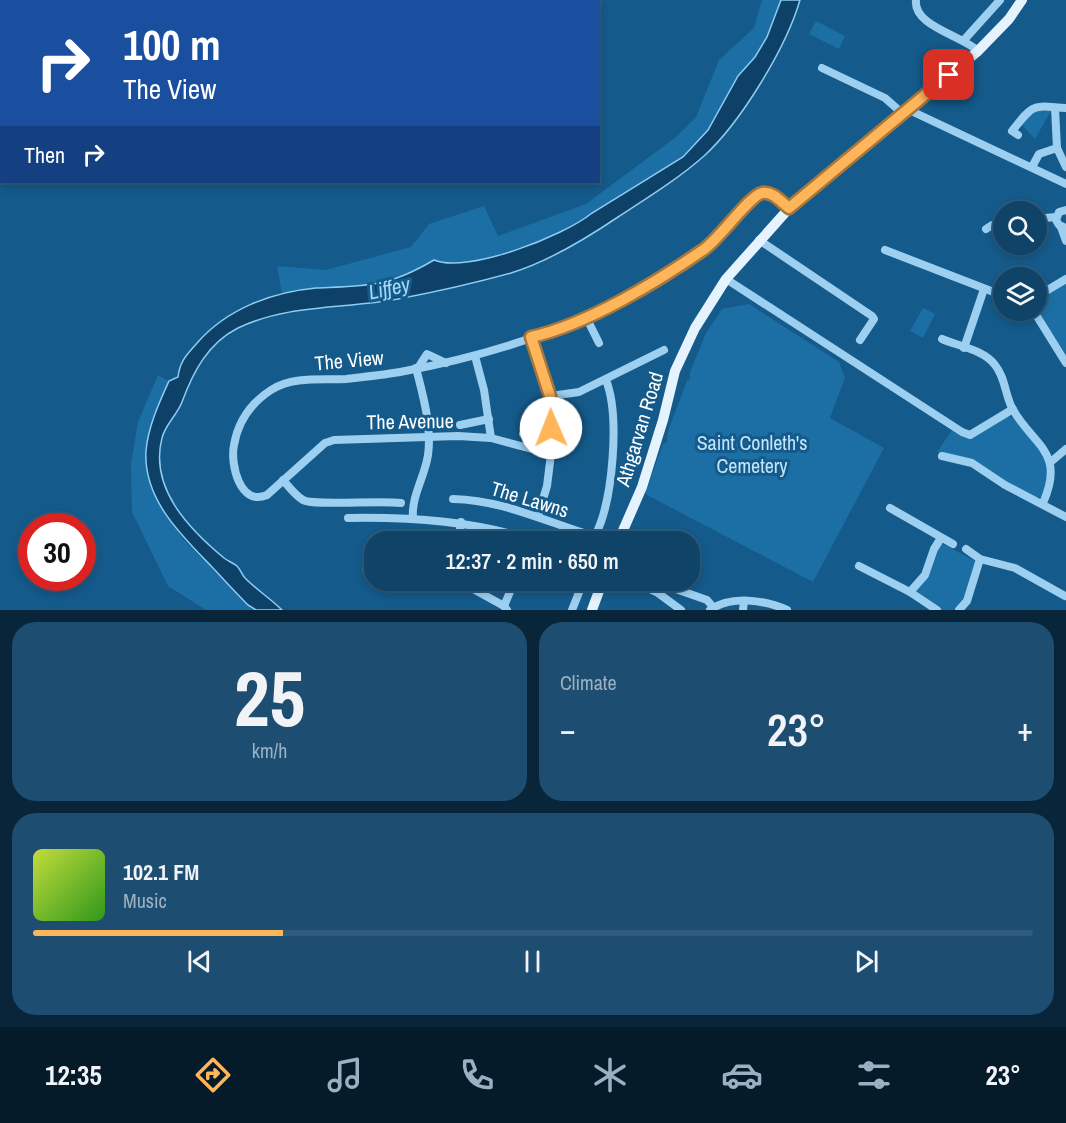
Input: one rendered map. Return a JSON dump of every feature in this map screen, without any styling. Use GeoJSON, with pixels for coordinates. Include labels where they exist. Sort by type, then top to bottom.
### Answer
{"type":"FeatureCollection","features":[{"type":"Feature","properties":{"kind":"main road","name":"Athgarvan Road"},"geometry":{"type":"LineString","coordinates":[[623,531],[642,487],[663,420],[675,371],[695,328],[726,279],[789,208],[978,51],[1009,19],[1022,0]]}},
{"type":"Feature","properties":{"kind":"main road"},"geometry":{"type":"LineString","coordinates":[[592,610],[599,591]]}},
{"type":"Feature","properties":{"kind":"street"},"geometry":{"type":"LineString","coordinates":[[916,0],[916,12],[922,19],[964,40],[978,51]]}},
{"type":"Feature","properties":{"kind":"street"},"geometry":{"type":"LineString","coordinates":[[964,40],[999,0]]}},
{"type":"Feature","properties":{"kind":"street"},"geometry":{"type":"LineString","coordinates":[[822,69],[885,98],[905,111],[1066,184]]}},
{"type":"Feature","properties":{"kind":"street"},"geometry":{"type":"LineString","coordinates":[[1018,135],[1012,131],[1031,110],[1044,105],[1066,108]]}},
{"type":"Feature","properties":{"kind":"street"},"geometry":{"type":"LineString","coordinates":[[1055,108],[1057,148],[1066,167]]}},
{"type":"Feature","properties":{"kind":"street"},"geometry":{"type":"LineString","coordinates":[[1032,167],[1039,154],[1057,148]]}},
{"type":"Feature","properties":{"kind":"street","name":"The View"},"geometry":{"type":"LineString","coordinates":[[283,480],[267,495],[252,496],[243,489],[235,474],[233,457],[236,436],[246,414],[274,388],[296,381],[349,378],[446,363],[544,334],[621,300],[703,250],[719,238],[749,202],[759,194],[775,196],[789,208]]}},
{"type":"Feature","properties":{"kind":"street"},"geometry":{"type":"LineString","coordinates":[[1056,217],[1061,210],[1066,210]]}},
{"type":"Feature","properties":{"kind":"street"},"geometry":{"type":"LineString","coordinates":[[1047,217],[1056,217]]}},
{"type":"Feature","properties":{"kind":"street"},"geometry":{"type":"LineString","coordinates":[[1056,217],[1057,222],[1064,227],[1066,241]]}},
{"type":"Feature","properties":{"kind":"street"},"geometry":{"type":"LineString","coordinates":[[759,240],[872,316],[874,319],[860,340]]}},
{"type":"Feature","properties":{"kind":"street"},"geometry":{"type":"LineString","coordinates":[[885,250],[897,260],[993,292]]}},
{"type":"Feature","properties":{"kind":"street"},"geometry":{"type":"LineString","coordinates":[[726,279],[950,419],[970,435],[1013,409]]}},
{"type":"Feature","properties":{"kind":"street"},"geometry":{"type":"LineString","coordinates":[[1047,290],[1066,279]]}},
{"type":"Feature","properties":{"kind":"street"},"geometry":{"type":"LineString","coordinates":[[964,348],[984,289]]}},
{"type":"Feature","properties":{"kind":"street"},"geometry":{"type":"LineString","coordinates":[[586,317],[599,343]]}},
{"type":"Feature","properties":{"kind":"street"},"geometry":{"type":"LineString","coordinates":[[1040,321],[1066,362]]}},
{"type":"Feature","properties":{"kind":"street"},"geometry":{"type":"LineString","coordinates":[[531,337],[550,396],[551,454],[547,486],[538,516]]}},
{"type":"Feature","properties":{"kind":"street"},"geometry":{"type":"LineString","coordinates":[[942,339],[983,354],[995,364],[1013,409],[1053,460],[1052,480],[1043,504]]}},
{"type":"Feature","properties":{"kind":"street"},"geometry":{"type":"LineString","coordinates":[[550,396],[579,392],[652,361],[664,350]]}},
{"type":"Feature","properties":{"kind":"street"},"geometry":{"type":"LineString","coordinates":[[475,356],[484,390],[491,438]]}},
{"type":"Feature","properties":{"kind":"street"},"geometry":{"type":"LineString","coordinates":[[413,518],[413,503],[426,468],[429,436],[417,368]]}},
{"type":"Feature","properties":{"kind":"street","name":"The Lawns"},"geometry":{"type":"LineString","coordinates":[[453,499],[463,504],[494,504],[538,516],[590,536],[596,534],[611,475],[611,399],[606,380]]}},
{"type":"Feature","properties":{"kind":"street"},"geometry":{"type":"LineString","coordinates":[[460,425],[489,419]]}},
{"type":"Feature","properties":{"kind":"street"},"geometry":{"type":"LineString","coordinates":[[523,434],[551,428]]}},
{"type":"Feature","properties":{"kind":"street","name":"The Avenue"},"geometry":{"type":"LineString","coordinates":[[283,480],[329,441],[429,436],[491,438],[551,454]]}},
{"type":"Feature","properties":{"kind":"street"},"geometry":{"type":"LineString","coordinates":[[1053,460],[1066,449]]}},
{"type":"Feature","properties":{"kind":"street"},"geometry":{"type":"LineString","coordinates":[[942,456],[972,463],[1005,485],[1066,517]]}},
{"type":"Feature","properties":{"kind":"street"},"geometry":{"type":"LineString","coordinates":[[968,472],[972,463]]}},
{"type":"Feature","properties":{"kind":"street"},"geometry":{"type":"LineString","coordinates":[[283,480],[302,499],[311,503],[391,497],[400,503]]}},
{"type":"Feature","properties":{"kind":"street"},"geometry":{"type":"LineString","coordinates":[[890,508],[934,531],[941,538],[953,544]]}},
{"type":"Feature","properties":{"kind":"street"},"geometry":{"type":"LineString","coordinates":[[348,518],[413,518],[461,522],[496,531]]}},
{"type":"Feature","properties":{"kind":"street"},"geometry":{"type":"LineString","coordinates":[[460,531],[461,522]]}},
{"type":"Feature","properties":{"kind":"street"},"geometry":{"type":"LineString","coordinates":[[910,592],[925,574],[934,549],[941,538]]}},
{"type":"Feature","properties":{"kind":"street"},"geometry":{"type":"LineString","coordinates":[[966,549],[980,559],[1015,568],[1065,596]]}},
{"type":"Feature","properties":{"kind":"street"},"geometry":{"type":"LineString","coordinates":[[965,608],[980,559]]}},
{"type":"Feature","properties":{"kind":"street"},"geometry":{"type":"LineString","coordinates":[[858,566],[910,592],[937,610]]}},
{"type":"Feature","properties":{"kind":"street"},"geometry":{"type":"LineString","coordinates":[[476,591],[506,608],[511,591]]}},
{"type":"Feature","properties":{"kind":"street"},"geometry":{"type":"LineString","coordinates":[[572,610],[580,591]]}},
{"type":"Feature","properties":{"kind":"street"},"geometry":{"type":"LineString","coordinates":[[653,591],[681,610]]}},
{"type":"Feature","properties":{"kind":"street"},"geometry":{"type":"LineString","coordinates":[[681,591],[707,600],[711,609],[722,603],[778,606],[787,610]]}},
{"type":"Feature","properties":{"kind":"green space"},"geometry":{"type":"Polygon","coordinates":[[[762,0],[781,0],[767,37],[755,57],[736,79],[708,130],[683,157],[579,222],[539,241],[492,257],[449,263],[434,260],[414,270],[377,282],[282,294],[277,266],[326,270],[411,247],[429,224],[484,206],[498,236],[586,204],[676,137],[696,117],[719,60],[754,28],[762,0]]]}},
{"type":"Feature","properties":{"kind":"green space"},"geometry":{"type":"Polygon","coordinates":[[[816,21],[845,36],[839,49],[809,34],[816,21]]]}},
{"type":"Feature","properties":{"kind":"green space"},"geometry":{"type":"Polygon","coordinates":[[[1035,110],[1051,111],[1035,139],[1021,124],[1035,110]]]}},
{"type":"Feature","properties":{"kind":"green space"},"geometry":{"type":"Polygon","coordinates":[[[1066,282],[1066,354],[1044,321],[1047,321],[1047,294],[1066,282]]]}},
{"type":"Feature","properties":{"kind":"green space","name":"Saint Conleth's Cemetery"},"geometry":{"type":"Polygon","coordinates":[[[749,304],[839,362],[845,378],[830,418],[884,448],[813,582],[645,494],[663,444],[667,442],[668,431],[706,333],[722,309],[749,304]]]}},
{"type":"Feature","properties":{"kind":"green space"},"geometry":{"type":"Polygon","coordinates":[[[923,308],[935,314],[923,338],[910,331],[923,308]]]}},
{"type":"Feature","properties":{"kind":"green space"},"geometry":{"type":"Polygon","coordinates":[[[158,375],[169,381],[155,413],[146,449],[151,481],[160,505],[182,538],[256,610],[206,610],[168,586],[132,512],[131,464],[138,422],[158,375]]]}},
{"type":"Feature","properties":{"kind":"green space"},"geometry":{"type":"Polygon","coordinates":[[[1009,416],[1038,445],[1048,464],[1048,477],[1041,497],[1036,497],[937,452],[952,430],[959,435],[1009,416]]]}},
{"type":"Feature","properties":{"kind":"green space"},"geometry":{"type":"Polygon","coordinates":[[[941,543],[975,561],[964,599],[953,610],[942,610],[916,591],[941,543]]]}},
{"type":"Feature","properties":{"kind":"water","name":"Liffey"},"geometry":{"type":"Polygon","coordinates":[[[781,0],[800,0],[773,61],[733,124],[704,156],[684,173],[593,233],[539,263],[497,277],[398,299],[316,308],[257,320],[227,334],[210,350],[191,380],[180,407],[168,424],[162,438],[159,456],[161,474],[175,506],[198,534],[224,558],[237,566],[245,578],[282,610],[256,610],[248,605],[189,544],[167,516],[151,486],[147,469],[147,442],[158,406],[169,381],[178,377],[187,354],[222,320],[236,311],[267,298],[299,290],[379,283],[408,274],[434,260],[449,263],[469,262],[491,257],[538,242],[579,222],[683,157],[708,130],[738,76],[755,57],[767,37],[781,0]]]}},
{"type":"Feature","properties":{"kind":"route"},"geometry":{"type":"LineString","coordinates":[[551,428],[550,396],[531,337],[586,317],[657,279],[719,238],[749,202],[759,194],[775,196],[789,208],[828,173],[949,75]]}}]}
